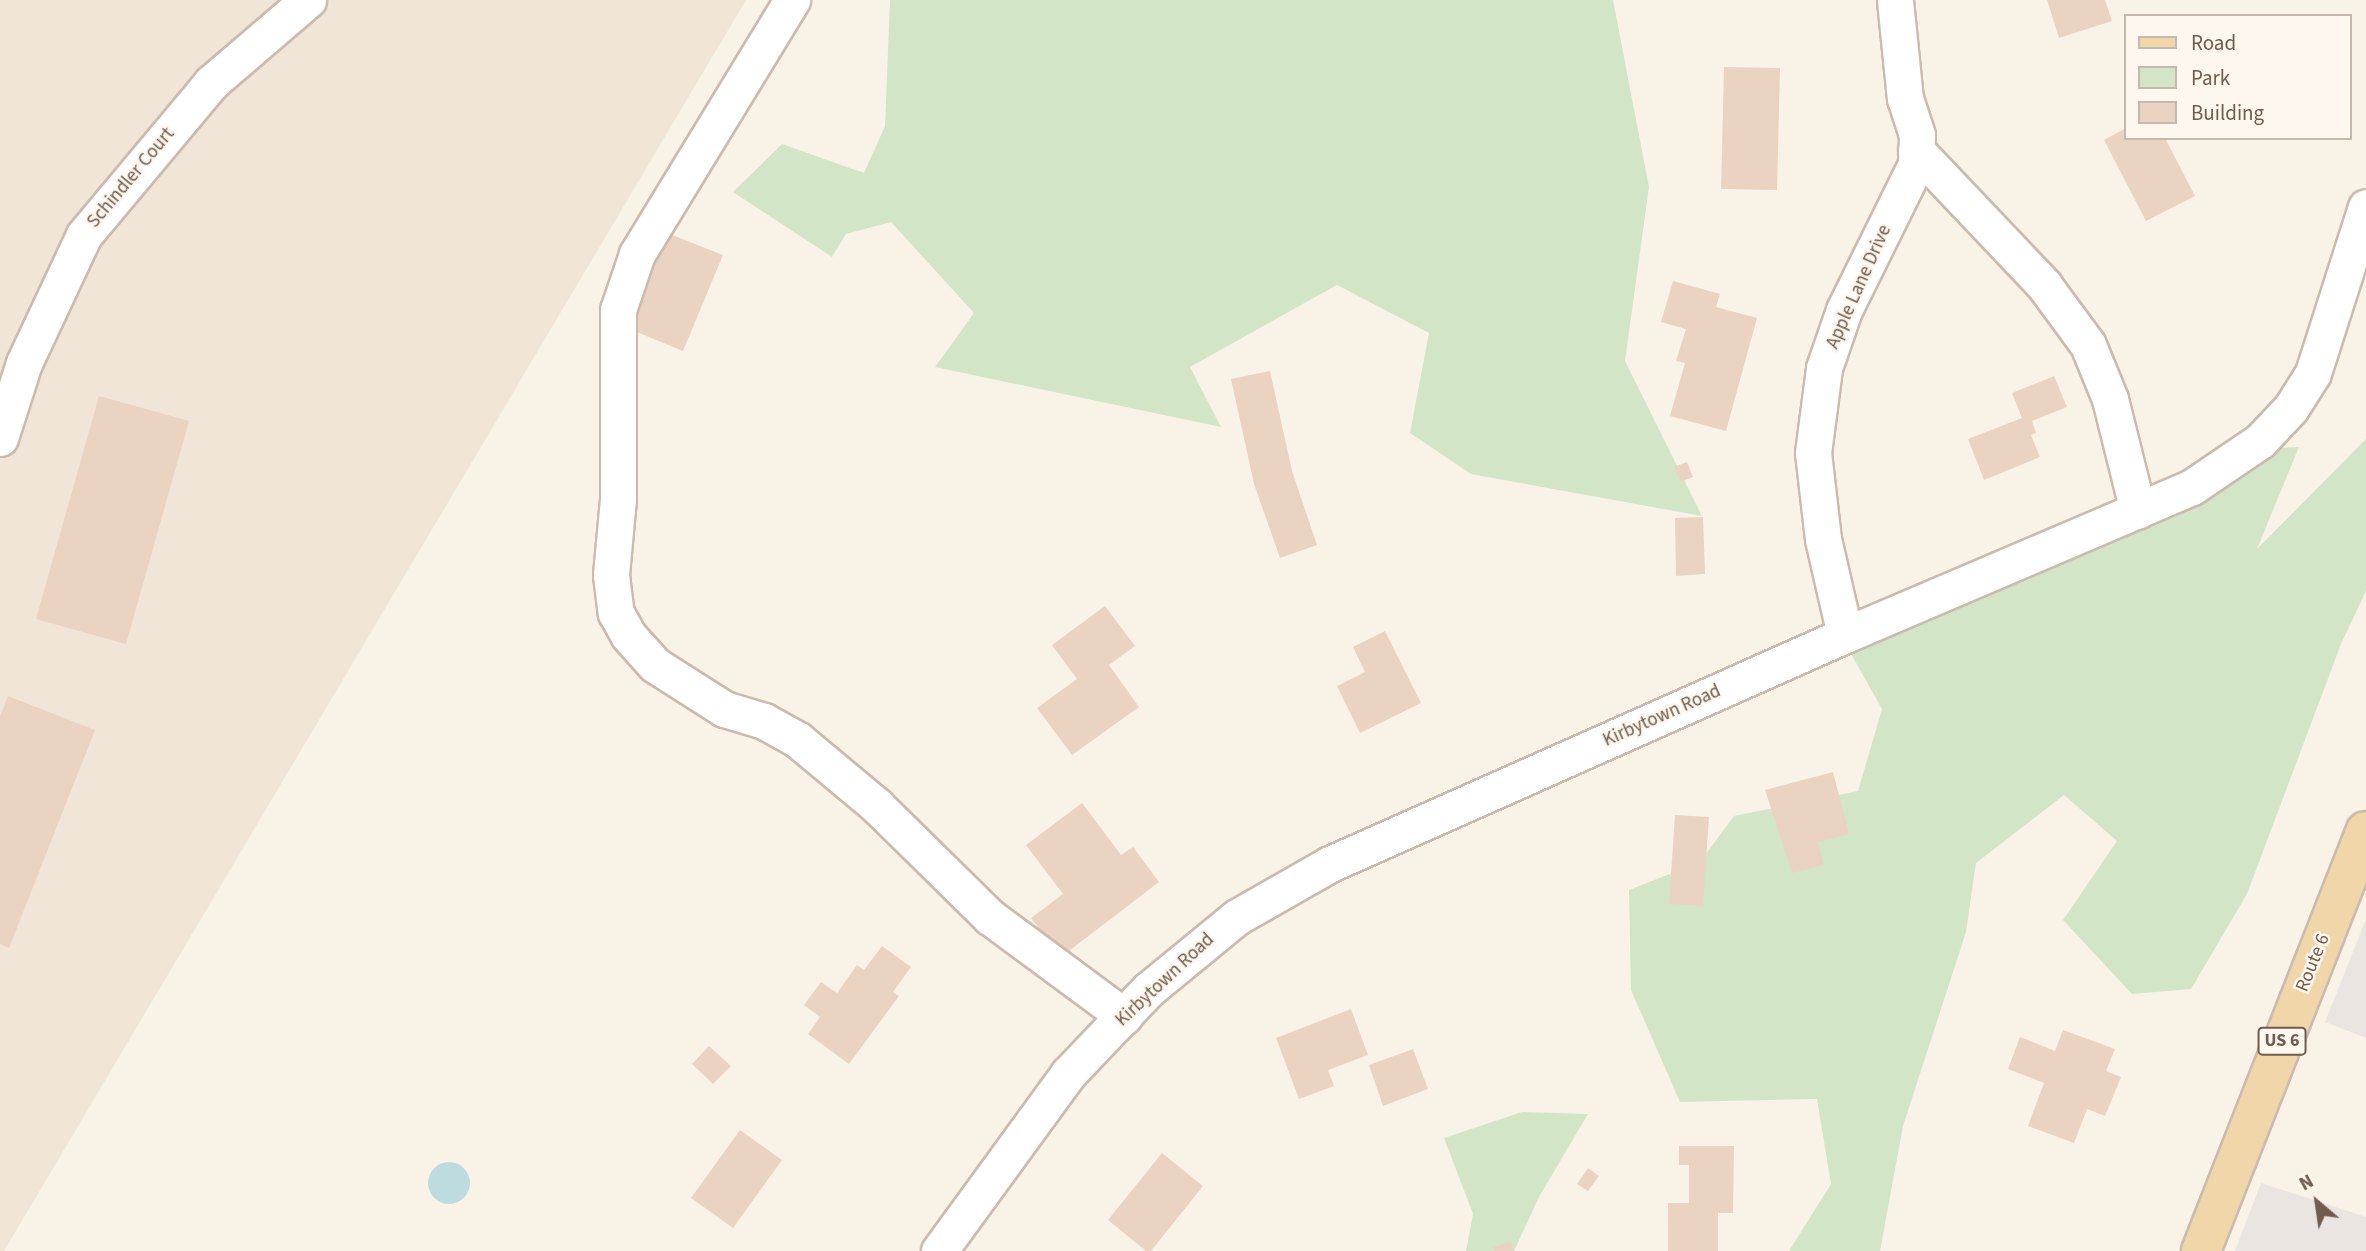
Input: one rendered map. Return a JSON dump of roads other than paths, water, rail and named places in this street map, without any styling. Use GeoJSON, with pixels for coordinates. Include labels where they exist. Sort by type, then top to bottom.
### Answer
{"type":"FeatureCollection","features":[{"type":"Feature","properties":{"kind":"main road","name":"Route 6"},"geometry":{"type":"LineString","coordinates":[[2201,1251],[2366,831]]}},
{"type":"Feature","properties":{"kind":"street","name":"Schindler Court"},"geometry":{"type":"LineString","coordinates":[[0,438],[24,363],[85,235],[211,83],[308,0]]}},
{"type":"Feature","properties":{"kind":"street"},"geometry":{"type":"LineString","coordinates":[[792,0],[637,254],[618,310],[618,499],[611,575],[616,613],[628,635],[655,666],[713,703],[764,721],[797,740],[876,805],[990,917],[1124,1016]]}},
{"type":"Feature","properties":{"kind":"street","name":"Apple Lane Drive"},"geometry":{"type":"LineString","coordinates":[[1845,635],[1823,539],[1813,453],[1816,414],[1824,368],[1844,310],[1916,164],[1917,135],[1905,99],[1895,0]]}},
{"type":"Feature","properties":{"kind":"street"},"geometry":{"type":"LineString","coordinates":[[1916,150],[2044,285],[2088,345],[2110,399],[2138,511]]}},
{"type":"Feature","properties":{"kind":"street","name":"Kirbytown Road"},"geometry":{"type":"LineString","coordinates":[[939,1251],[1068,1074],[1191,952],[1237,916],[1294,883],[1845,635],[2138,511],[2216,472],[2260,441],[2291,408],[2313,373],[2329,335],[2366,207]]}},
{"type":"Feature","properties":{"kind":"water"},"geometry":{"type":"Polygon","coordinates":[[[449,1162],[464,1168],[470,1183],[464,1198],[449,1204],[434,1198],[428,1183],[434,1168],[449,1162]]]}}]}
